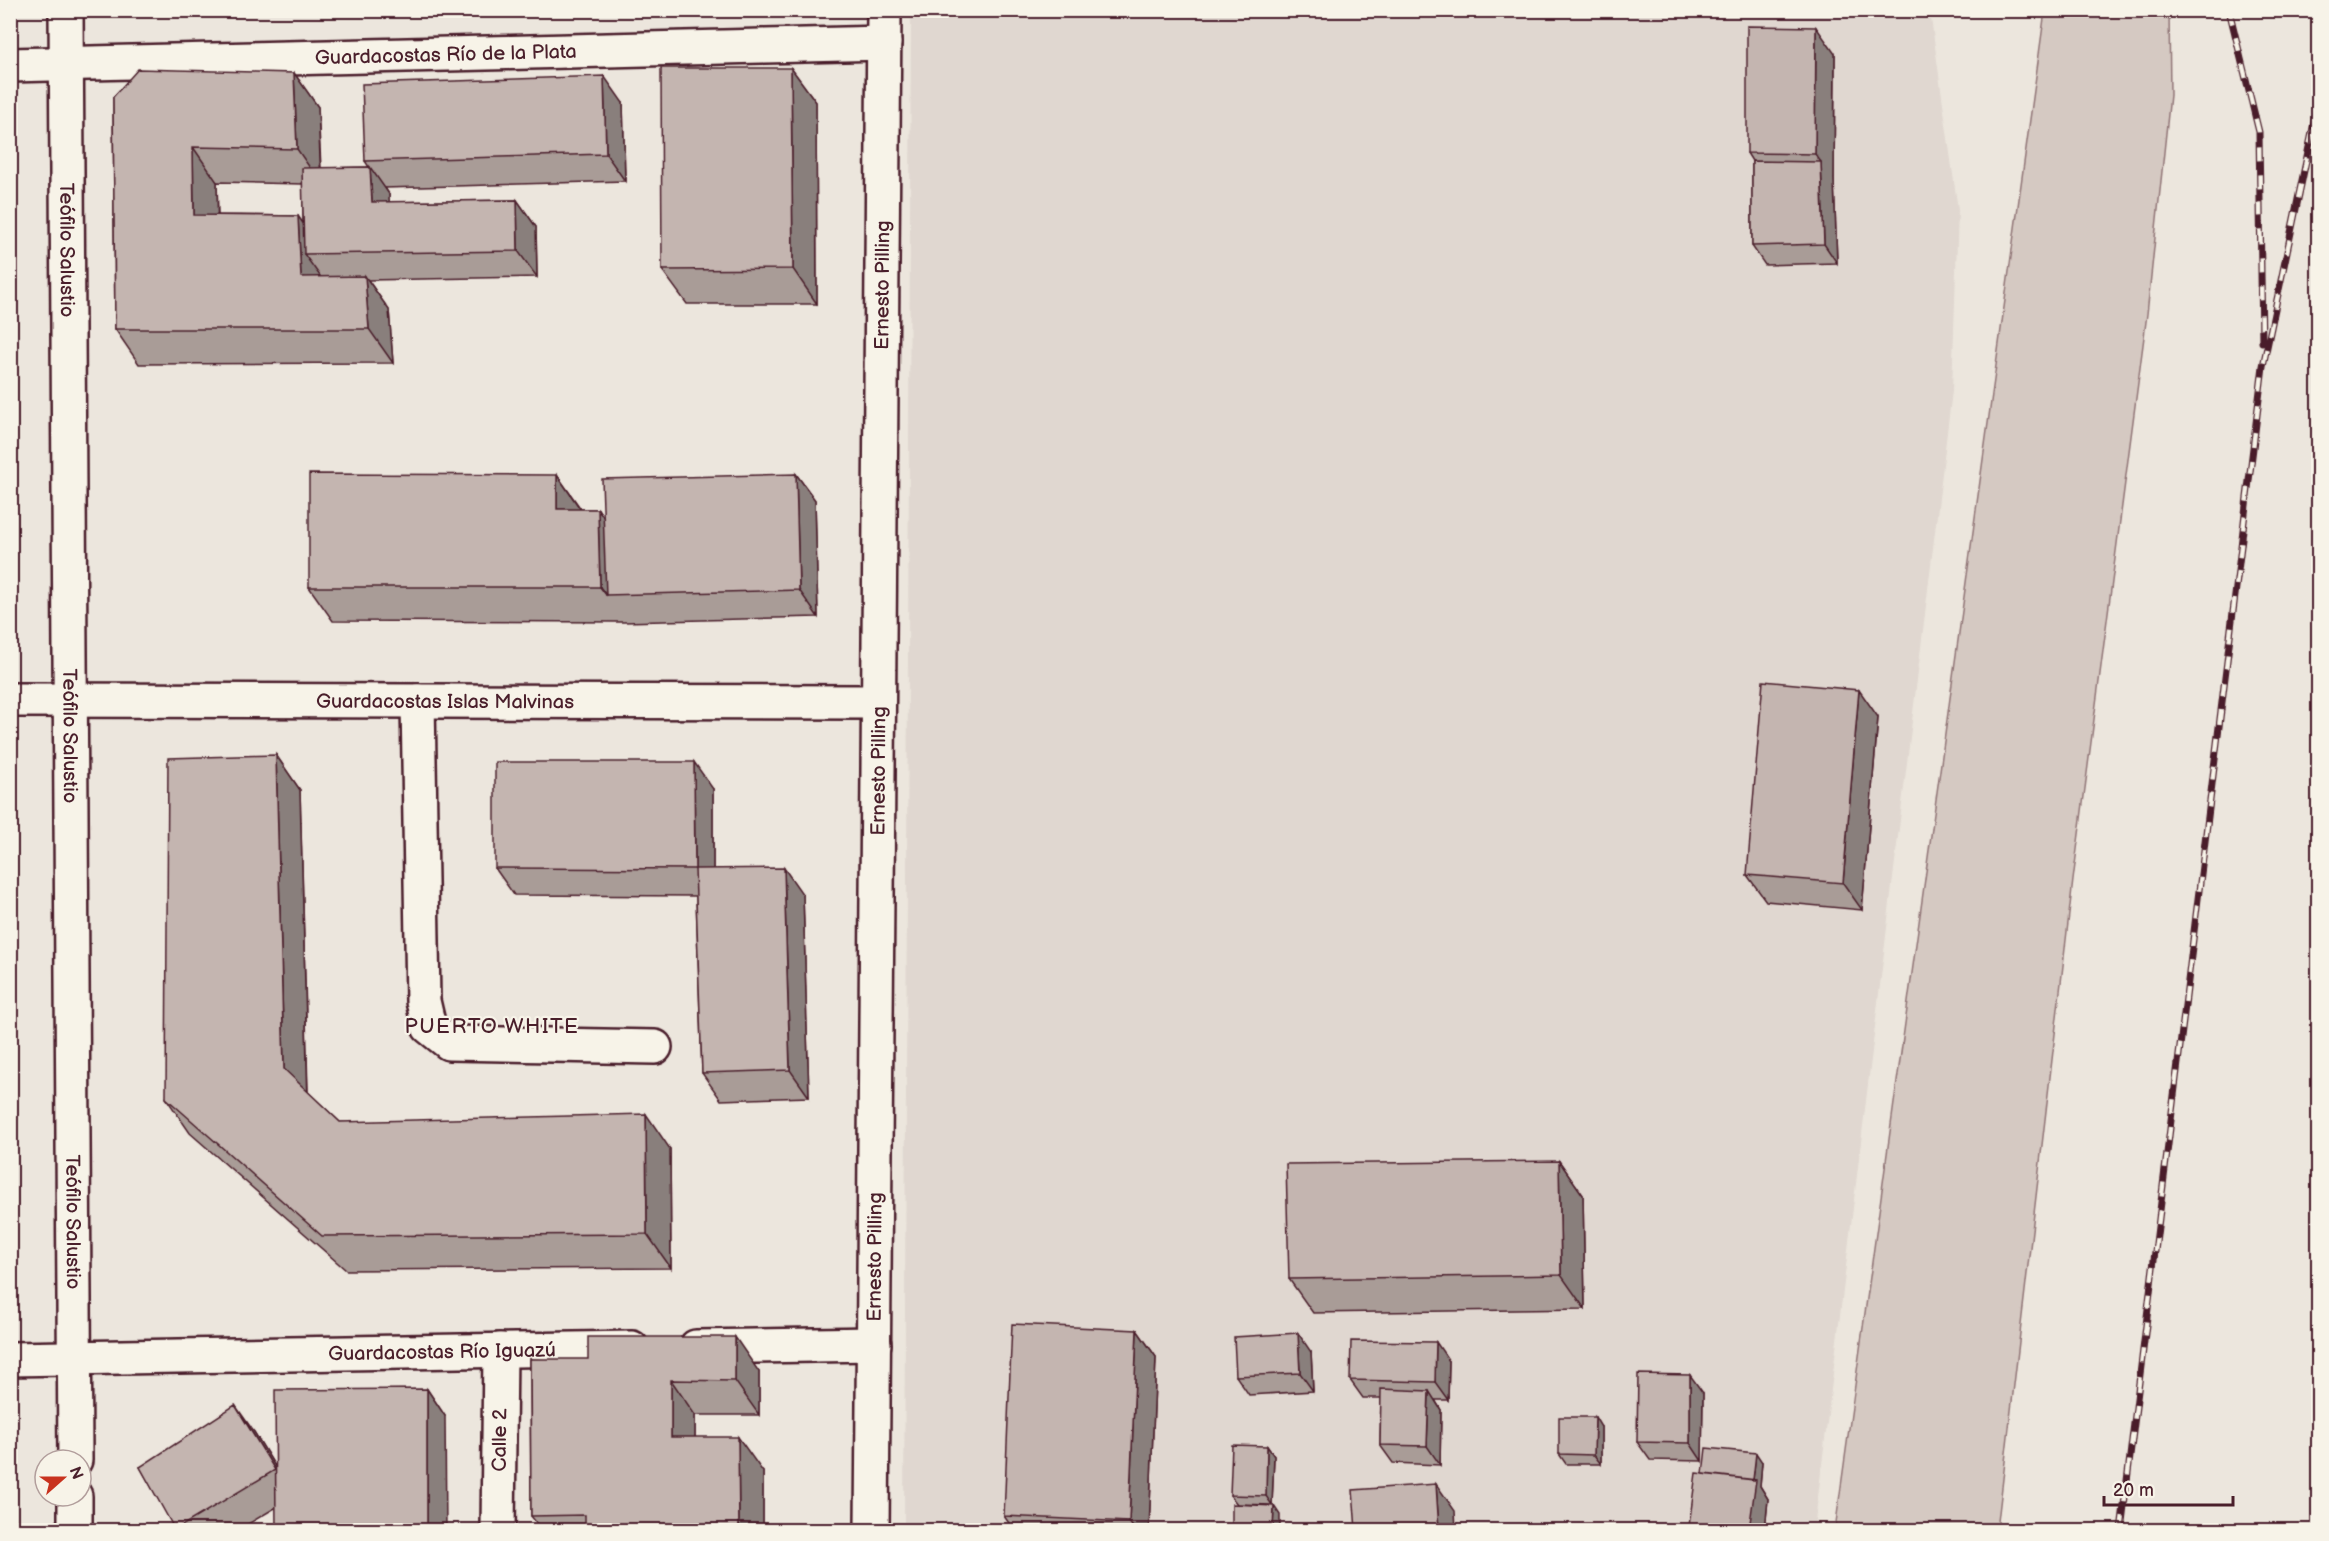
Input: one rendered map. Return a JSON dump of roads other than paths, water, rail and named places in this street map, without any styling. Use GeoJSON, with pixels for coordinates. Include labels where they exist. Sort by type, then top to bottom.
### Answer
{"type":"FeatureCollection","features":[{"type":"Feature","properties":{"kind":"street","name":"Teófilo Salustio"},"geometry":{"type":"LineString","coordinates":[[66,10],[75,1448]]}},
{"type":"Feature","properties":{"kind":"street","name":"Ernesto Pilling"},"geometry":{"type":"LineString","coordinates":[[872,1530],[884,10]]}},
{"type":"Feature","properties":{"kind":"street","name":"Guardacostas Río de la Plata"},"geometry":{"type":"LineString","coordinates":[[10,65],[884,43]]}},
{"type":"Feature","properties":{"kind":"street","name":"Guardacostas Islas Malvinas"},"geometry":{"type":"LineString","coordinates":[[10,700],[878,702]]}},
{"type":"Feature","properties":{"kind":"street"},"geometry":{"type":"LineString","coordinates":[[418,701],[423,1001],[429,1027],[449,1043],[655,1047]]}},
{"type":"Feature","properties":{"kind":"street","name":"Guardacostas Río Iguazú"},"geometry":{"type":"LineString","coordinates":[[10,1359],[874,1344]]}},
{"type":"Feature","properties":{"kind":"street","name":"Calle 2"},"geometry":{"type":"LineString","coordinates":[[498,1530],[500,1350]]}},
{"type":"Feature","properties":{"kind":"street"},"geometry":{"type":"LineString","coordinates":[[75,1508],[75,1530]]}},
{"type":"Feature","properties":{"kind":"railway"},"geometry":{"type":"LineString","coordinates":[[2229,10],[2259,132],[2262,342]]}},
{"type":"Feature","properties":{"kind":"railway"},"geometry":{"type":"LineString","coordinates":[[2121,1530],[2263,366],[2318,104]]}},
{"type":"Feature","properties":{"kind":"district","name":"PUERTO WHITE"},"geometry":{"type":"Point","coordinates":[492,1026]}}]}
